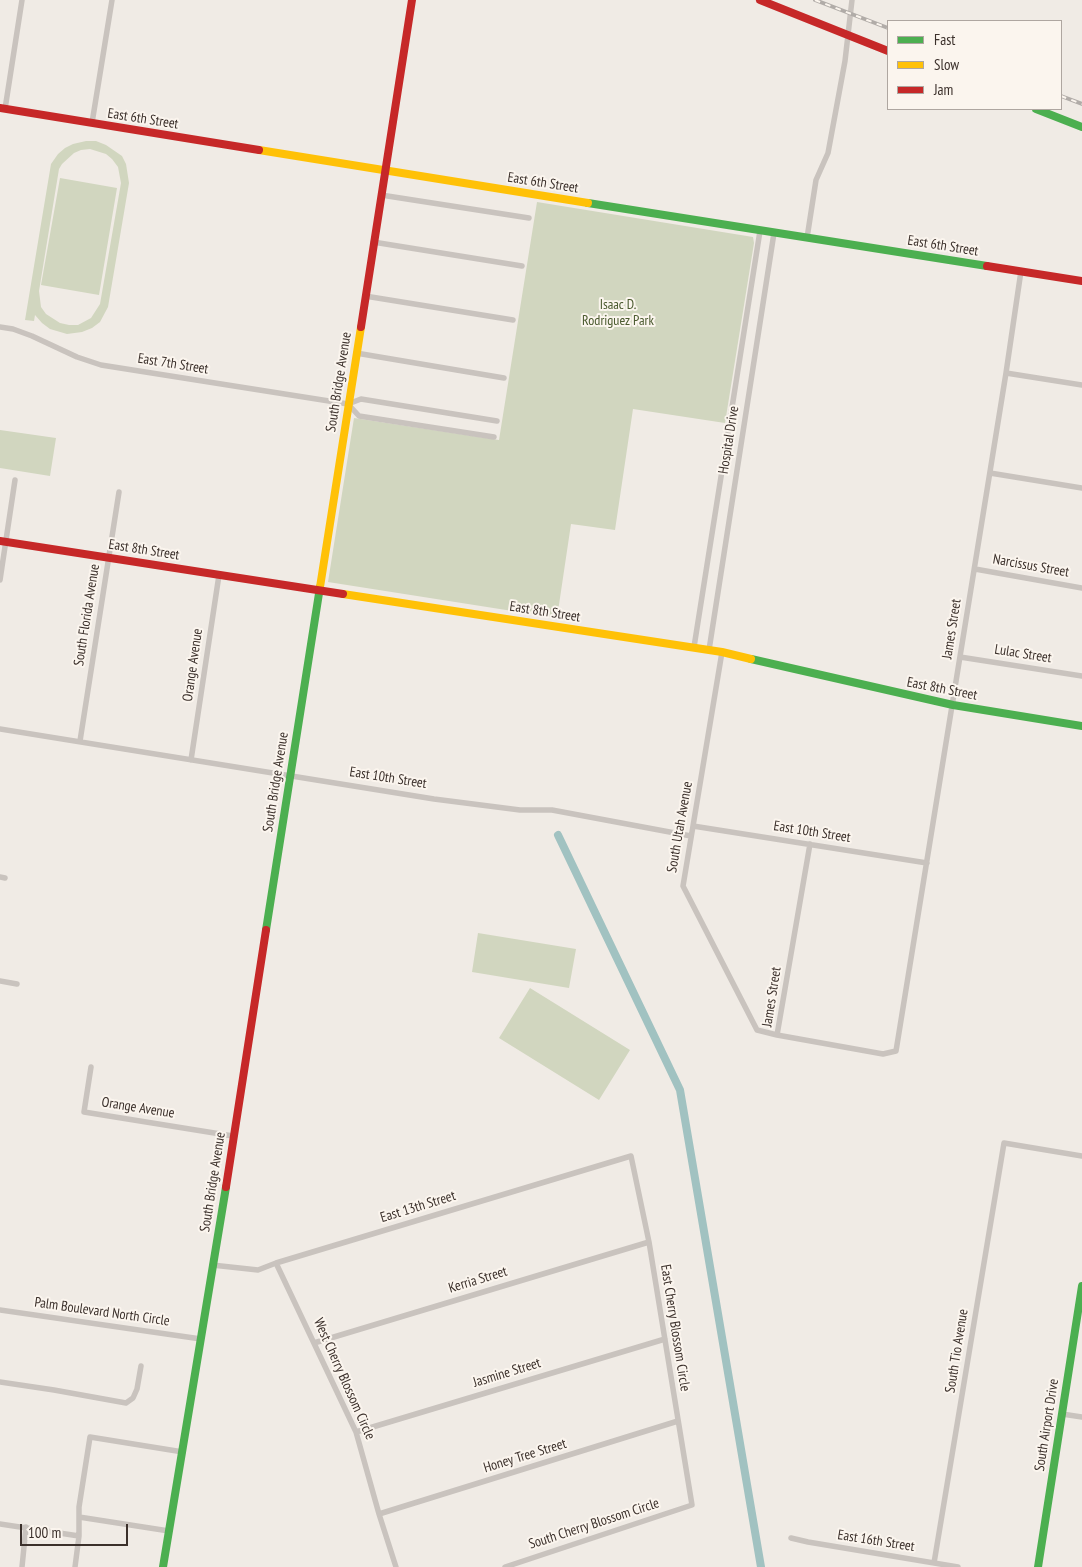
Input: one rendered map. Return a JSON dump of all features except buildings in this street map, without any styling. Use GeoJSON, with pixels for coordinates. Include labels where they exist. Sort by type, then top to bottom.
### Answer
{"type":"FeatureCollection","features":[{"type":"Feature","properties":{"kind":"street"},"geometry":{"type":"LineString","coordinates":[[3,108],[22,0]]}},
{"type":"Feature","properties":{"kind":"street"},"geometry":{"type":"LineString","coordinates":[[92,123],[112,0]]}},
{"type":"Feature","properties":{"kind":"street","name":"South Bridge Avenue"},"geometry":{"type":"LineString","coordinates":[[163,1567],[291,775],[412,0]]}},
{"type":"Feature","properties":{"kind":"street"},"geometry":{"type":"LineString","coordinates":[[760,0],[887,51]]}},
{"type":"Feature","properties":{"kind":"street"},"geometry":{"type":"LineString","coordinates":[[806,238],[816,180],[828,153],[852,0]]}},
{"type":"Feature","properties":{"kind":"street","name":"East 6th Street"},"geometry":{"type":"LineString","coordinates":[[3,108],[760,231],[1082,281]]}},
{"type":"Feature","properties":{"kind":"street"},"geometry":{"type":"LineString","coordinates":[[1039,110],[1082,127]]}},
{"type":"Feature","properties":{"kind":"street"},"geometry":{"type":"LineString","coordinates":[[381,195],[529,218]]}},
{"type":"Feature","properties":{"kind":"street","name":"Hospital Drive"},"geometry":{"type":"LineString","coordinates":[[694,647],[760,231]]}},
{"type":"Feature","properties":{"kind":"street","name":"Hospital Drive"},"geometry":{"type":"LineString","coordinates":[[709,650],[774,233]]}},
{"type":"Feature","properties":{"kind":"street"},"geometry":{"type":"LineString","coordinates":[[374,242],[522,266]]}},
{"type":"Feature","properties":{"kind":"street","name":"James Street"},"geometry":{"type":"LineString","coordinates":[[810,844],[777,1035],[883,1054],[896,1051],[975,569],[1021,271]]}},
{"type":"Feature","properties":{"kind":"street"},"geometry":{"type":"LineString","coordinates":[[365,296],[513,320]]}},
{"type":"Feature","properties":{"kind":"street","name":"East 7th Street"},"geometry":{"type":"LineString","coordinates":[[0,327],[13,329],[32,336],[77,357],[101,365],[348,404],[361,399],[497,421]]}},
{"type":"Feature","properties":{"kind":"street"},"geometry":{"type":"LineString","coordinates":[[356,353],[504,378]]}},
{"type":"Feature","properties":{"kind":"street"},"geometry":{"type":"LineString","coordinates":[[1006,373],[1082,386]]}},
{"type":"Feature","properties":{"kind":"street","name":"East 7th Street"},"geometry":{"type":"LineString","coordinates":[[348,404],[359,416],[494,437]]}},
{"type":"Feature","properties":{"kind":"street"},"geometry":{"type":"LineString","coordinates":[[990,473],[1082,488]]}},
{"type":"Feature","properties":{"kind":"street"},"geometry":{"type":"LineString","coordinates":[[0,580],[3,541],[15,480]]}},
{"type":"Feature","properties":{"kind":"street","name":"South Florida Avenue"},"geometry":{"type":"LineString","coordinates":[[80,741],[119,492]]}},
{"type":"Feature","properties":{"kind":"street","name":"East 8th Street"},"geometry":{"type":"LineString","coordinates":[[3,541],[694,647],[953,705],[1082,726]]}},
{"type":"Feature","properties":{"kind":"street","name":"Narcissus Street"},"geometry":{"type":"LineString","coordinates":[[975,569],[1082,588]]}},
{"type":"Feature","properties":{"kind":"street","name":"Orange Avenue"},"geometry":{"type":"LineString","coordinates":[[191,760],[219,575]]}},
{"type":"Feature","properties":{"kind":"street","name":"South Utah Avenue"},"geometry":{"type":"LineString","coordinates":[[722,652],[683,886],[757,1030],[777,1035]]}},
{"type":"Feature","properties":{"kind":"street","name":"Lulac Street"},"geometry":{"type":"LineString","coordinates":[[960,657],[1082,676]]}},
{"type":"Feature","properties":{"kind":"street","name":"East 10th Street"},"geometry":{"type":"LineString","coordinates":[[0,729],[434,799],[511,809],[552,810],[691,836]]}},
{"type":"Feature","properties":{"kind":"street","name":"East 10th Street"},"geometry":{"type":"LineString","coordinates":[[693,826],[927,863]]}},
{"type":"Feature","properties":{"kind":"street"},"geometry":{"type":"LineString","coordinates":[[0,981],[18,984]]}},
{"type":"Feature","properties":{"kind":"street","name":"Orange Avenue"},"geometry":{"type":"LineString","coordinates":[[91,1067],[84,1112],[233,1136]]}},
{"type":"Feature","properties":{"kind":"street","name":"South Tio Avenue"},"geometry":{"type":"LineString","coordinates":[[934,1563],[1004,1143],[1082,1156]]}},
{"type":"Feature","properties":{"kind":"street","name":"East 13th Street"},"geometry":{"type":"LineString","coordinates":[[212,1265],[258,1270],[276,1262],[631,1156]]}},
{"type":"Feature","properties":{"kind":"street","name":"East Cherry Blossom Circle"},"geometry":{"type":"LineString","coordinates":[[631,1156],[648,1242],[692,1505]]}},
{"type":"Feature","properties":{"kind":"street","name":"Kerria Street"},"geometry":{"type":"LineString","coordinates":[[314,1343],[648,1242]]}},
{"type":"Feature","properties":{"kind":"street","name":"West Cherry Blossom Circle"},"geometry":{"type":"LineString","coordinates":[[276,1262],[356,1432],[396,1567]]}},
{"type":"Feature","properties":{"kind":"street","name":"South Airport Drive"},"geometry":{"type":"LineString","coordinates":[[1038,1567],[1082,1286]]}},
{"type":"Feature","properties":{"kind":"street","name":"Palm Boulevard North Circle"},"geometry":{"type":"LineString","coordinates":[[0,1310],[201,1339]]}},
{"type":"Feature","properties":{"kind":"street","name":"Jasmine Street"},"geometry":{"type":"LineString","coordinates":[[356,1432],[664,1339]]}},
{"type":"Feature","properties":{"kind":"street"},"geometry":{"type":"LineString","coordinates":[[0,1382],[126,1403],[133,1398],[137,1389],[140,1366]]}},
{"type":"Feature","properties":{"kind":"street"},"geometry":{"type":"LineString","coordinates":[[1062,1414],[1082,1417]]}},
{"type":"Feature","properties":{"kind":"street","name":"Honey Tree Street"},"geometry":{"type":"LineString","coordinates":[[379,1514],[678,1421]]}},
{"type":"Feature","properties":{"kind":"street"},"geometry":{"type":"LineString","coordinates":[[75,1567],[79,1536],[79,1507],[90,1437],[183,1452]]}},
{"type":"Feature","properties":{"kind":"street","name":"South Cherry Blossom Circle"},"geometry":{"type":"LineString","coordinates":[[505,1567],[692,1505]]}},
{"type":"Feature","properties":{"kind":"street"},"geometry":{"type":"LineString","coordinates":[[79,1517],[169,1530]]}},
{"type":"Feature","properties":{"kind":"street"},"geometry":{"type":"LineString","coordinates":[[0,1524],[79,1536]]}},
{"type":"Feature","properties":{"kind":"street"},"geometry":{"type":"LineString","coordinates":[[22,1567],[26,1527]]}},
{"type":"Feature","properties":{"kind":"street","name":"East 16th Street"},"geometry":{"type":"LineString","coordinates":[[791,1538],[958,1567]]}},
{"type":"Feature","properties":{"kind":"green space"},"geometry":{"type":"Polygon","coordinates":[[[96,141],[106,145],[122,156],[126,164],[129,183],[108,307],[100,322],[92,328],[82,332],[67,334],[50,329],[35,315],[34,321],[25,320],[51,164],[58,154],[73,144],[96,141]],[[90,149],[81,150],[74,153],[59,169],[39,291],[41,307],[46,314],[60,323],[78,325],[91,318],[100,304],[121,183],[118,167],[106,154],[90,149]]]}},
{"type":"Feature","properties":{"kind":"green space"},"geometry":{"type":"Polygon","coordinates":[[[60,178],[117,188],[99,295],[41,285],[60,178]]]}},
{"type":"Feature","properties":{"kind":"green space","name":"Isaac D. Rodriguez Park"},"geometry":{"type":"Polygon","coordinates":[[[537,202],[753,237],[754,243],[725,423],[633,409],[615,530],[571,524],[557,618],[328,582],[354,418],[499,440],[537,202]]]}},
{"type":"Feature","properties":{"kind":"green space"},"geometry":{"type":"Polygon","coordinates":[[[0,430],[56,438],[50,476],[0,468],[0,430]]]}},
{"type":"Feature","properties":{"kind":"green space"},"geometry":{"type":"Polygon","coordinates":[[[478,933],[576,949],[569,988],[472,972],[478,933]]]}},
{"type":"Feature","properties":{"kind":"green space"},"geometry":{"type":"Polygon","coordinates":[[[530,988],[630,1050],[599,1100],[499,1038],[530,988]]]}},
{"type":"Feature","properties":{"kind":"waterway"},"geometry":{"type":"LineString","coordinates":[[558,835],[680,1090],[761,1567]]}},
{"type":"Feature","properties":{"kind":"railway"},"geometry":{"type":"LineString","coordinates":[[815,0],[887,28]]}},
{"type":"Feature","properties":{"kind":"railway"},"geometry":{"type":"LineString","coordinates":[[1062,96],[1082,104]]}},
{"type":"Feature","properties":{"kind":"traffic: fast"},"geometry":{"type":"LineString","coordinates":[[1039,110],[1082,127]]}},
{"type":"Feature","properties":{"kind":"traffic: fast"},"geometry":{"type":"LineString","coordinates":[[588,203],[987,266]]}},
{"type":"Feature","properties":{"kind":"traffic: fast"},"geometry":{"type":"LineString","coordinates":[[266,930],[320,587]]}},
{"type":"Feature","properties":{"kind":"traffic: fast"},"geometry":{"type":"LineString","coordinates":[[751,659],[953,705],[1082,726]]}},
{"type":"Feature","properties":{"kind":"traffic: fast"},"geometry":{"type":"LineString","coordinates":[[163,1567],[226,1187]]}},
{"type":"Feature","properties":{"kind":"traffic: fast"},"geometry":{"type":"LineString","coordinates":[[1038,1567],[1082,1286]]}},
{"type":"Feature","properties":{"kind":"traffic: slow"},"geometry":{"type":"LineString","coordinates":[[259,150],[588,203]]}},
{"type":"Feature","properties":{"kind":"traffic: slow"},"geometry":{"type":"LineString","coordinates":[[320,587],[361,327]]}},
{"type":"Feature","properties":{"kind":"traffic: slow"},"geometry":{"type":"LineString","coordinates":[[343,594],[722,652],[751,659]]}},
{"type":"Feature","properties":{"kind":"traffic: jam"},"geometry":{"type":"LineString","coordinates":[[361,327],[412,0]]}},
{"type":"Feature","properties":{"kind":"traffic: jam"},"geometry":{"type":"LineString","coordinates":[[760,0],[887,51]]}},
{"type":"Feature","properties":{"kind":"traffic: jam"},"geometry":{"type":"LineString","coordinates":[[0,108],[259,150]]}},
{"type":"Feature","properties":{"kind":"traffic: jam"},"geometry":{"type":"LineString","coordinates":[[987,266],[1082,281]]}},
{"type":"Feature","properties":{"kind":"traffic: jam"},"geometry":{"type":"LineString","coordinates":[[0,541],[343,594]]}},
{"type":"Feature","properties":{"kind":"traffic: jam"},"geometry":{"type":"LineString","coordinates":[[226,1187],[266,930]]}}]}
